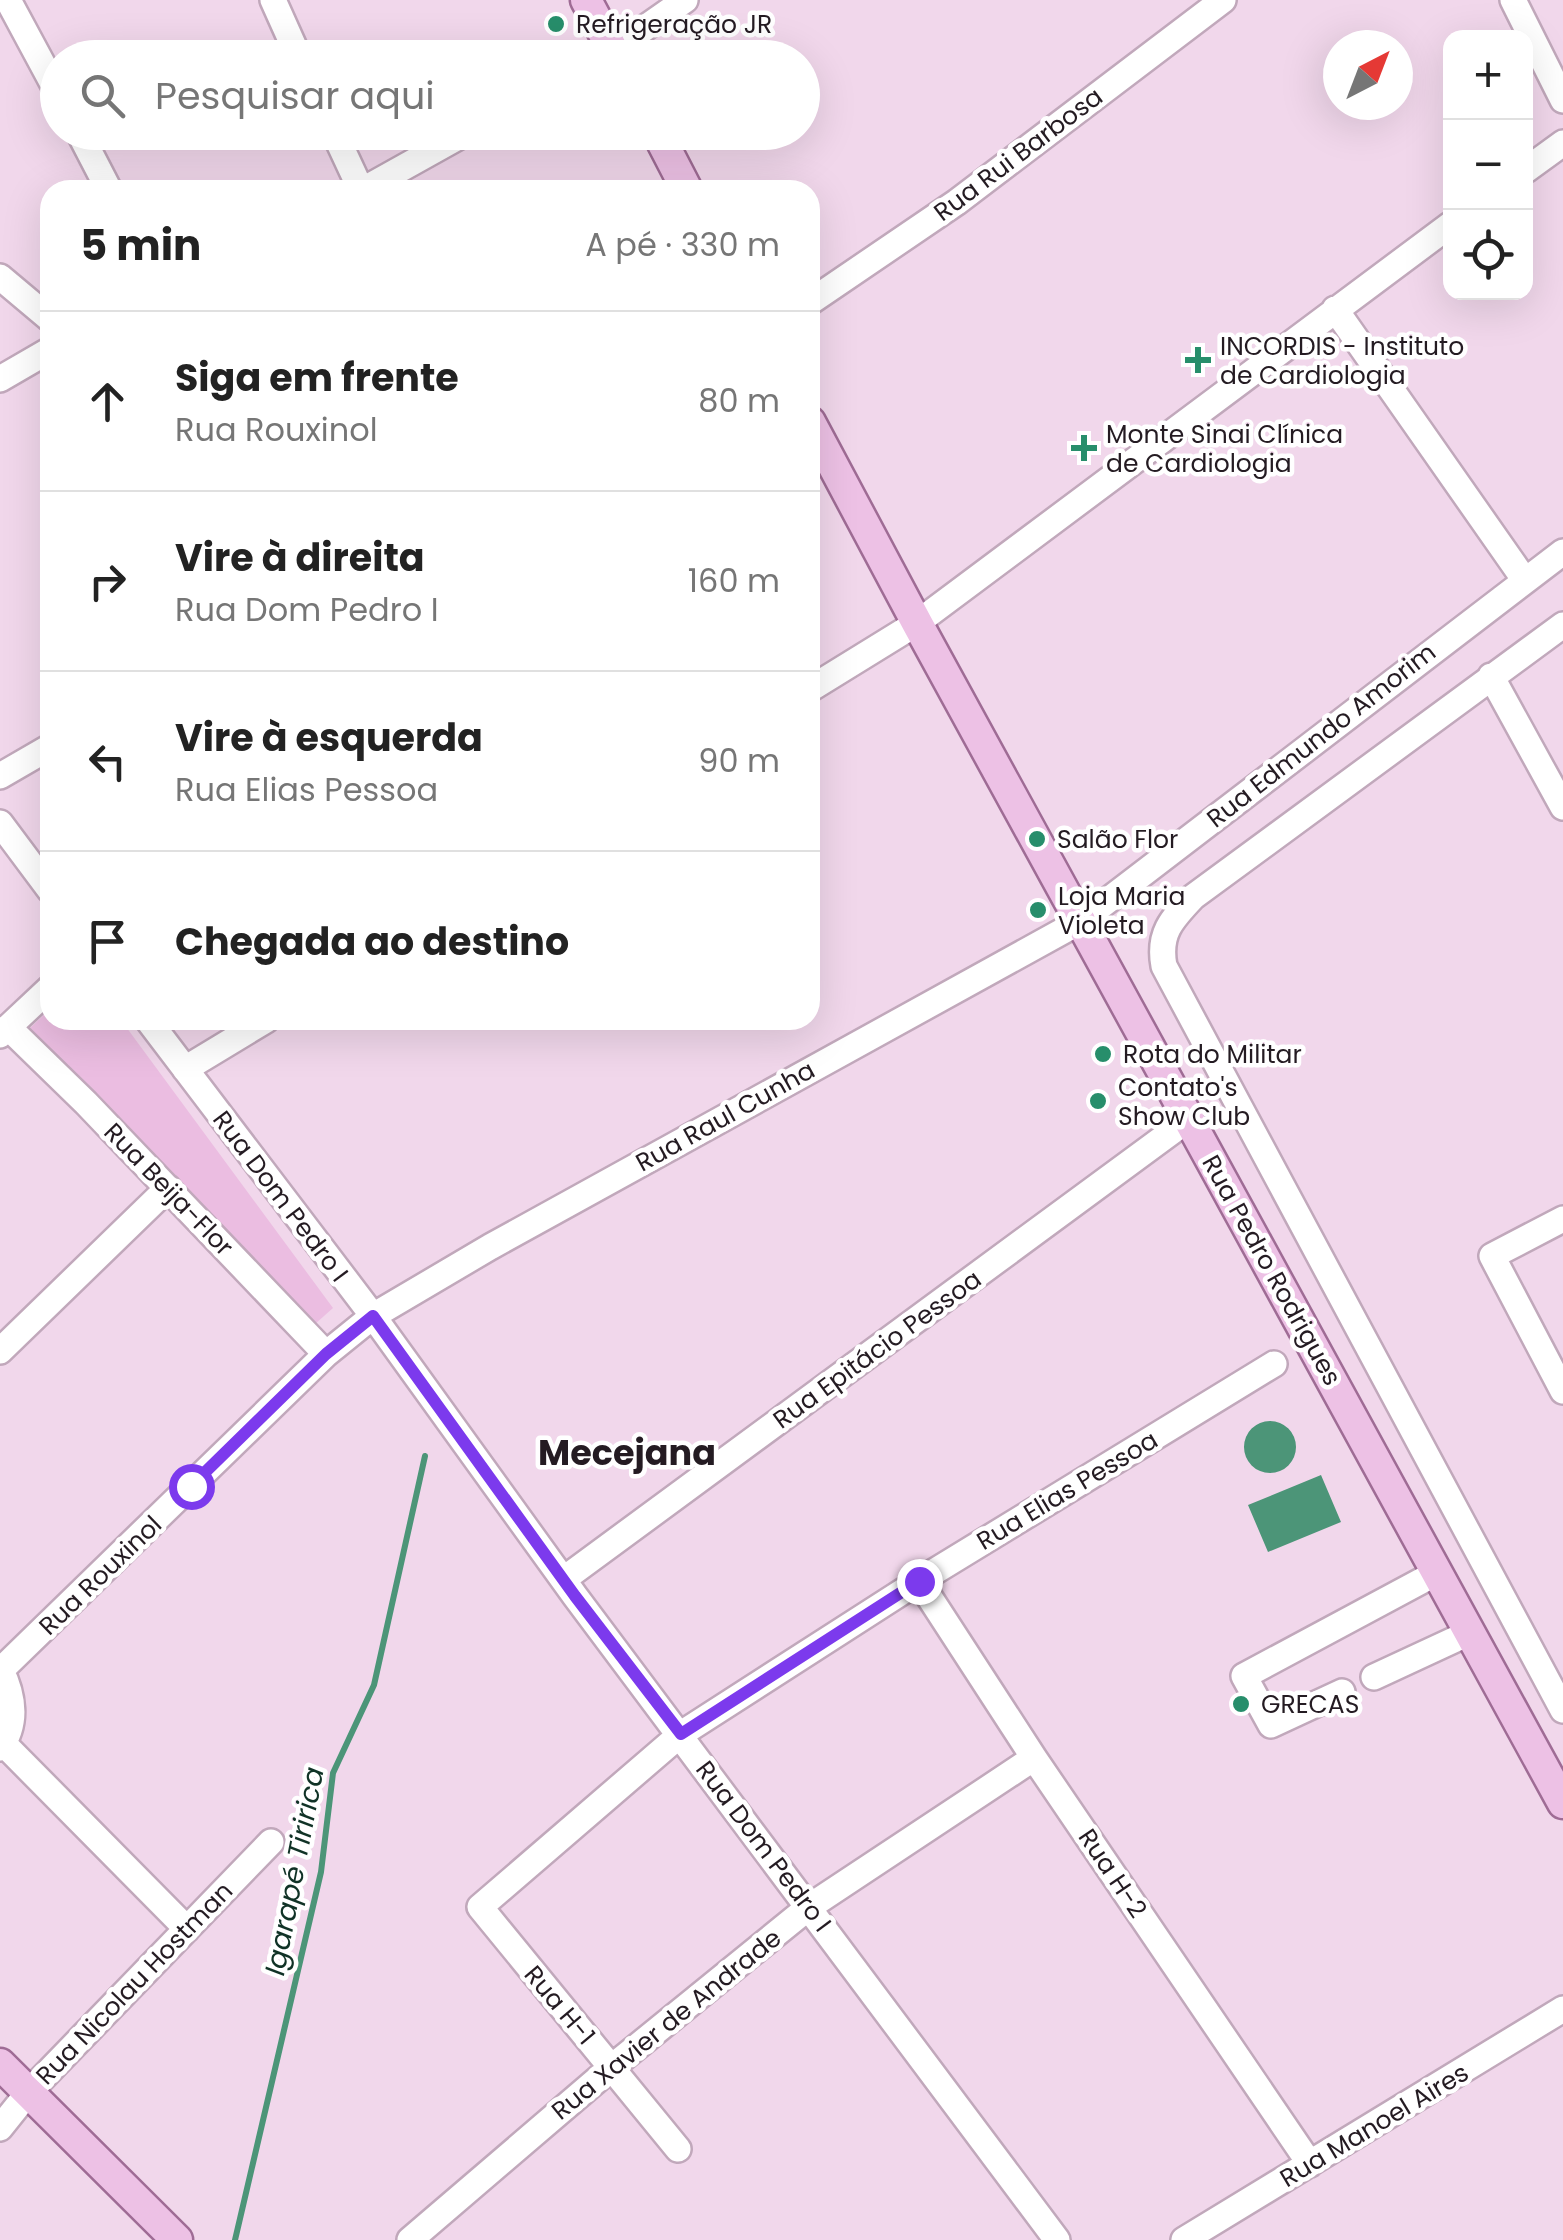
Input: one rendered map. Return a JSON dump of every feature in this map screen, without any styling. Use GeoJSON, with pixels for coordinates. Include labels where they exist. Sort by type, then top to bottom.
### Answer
{"type":"FeatureCollection","features":[{"type":"Feature","properties":{"kind":"main road"},"geometry":{"type":"LineString","coordinates":[[586,0],[604,40]]}},
{"type":"Feature","properties":{"kind":"main road"},"geometry":{"type":"LineString","coordinates":[[666,150],[682,180]]}},
{"type":"Feature","properties":{"kind":"main road","name":"Rua Pedro Rodrigues"},"geometry":{"type":"LineString","coordinates":[[820,441],[1563,1802]]}},
{"type":"Feature","properties":{"kind":"main road"},"geometry":{"type":"LineString","coordinates":[[0,2064],[177,2240]]}},
{"type":"Feature","properties":{"kind":"street"},"geometry":{"type":"LineString","coordinates":[[8,0],[40,60]]}},
{"type":"Feature","properties":{"kind":"street"},"geometry":{"type":"LineString","coordinates":[[272,0],[291,40]]}},
{"type":"Feature","properties":{"kind":"street"},"geometry":{"type":"LineString","coordinates":[[631,40],[686,0]]}},
{"type":"Feature","properties":{"kind":"street","name":"Rua Rui Barbosa"},"geometry":{"type":"LineString","coordinates":[[820,295],[956,202],[1223,0]]}},
{"type":"Feature","properties":{"kind":"street"},"geometry":{"type":"LineString","coordinates":[[1513,0],[1563,100]]}},
{"type":"Feature","properties":{"kind":"street"},"geometry":{"type":"LineString","coordinates":[[1533,165],[1563,143]]}},
{"type":"Feature","properties":{"kind":"street"},"geometry":{"type":"LineString","coordinates":[[88,150],[104,180]]}},
{"type":"Feature","properties":{"kind":"street"},"geometry":{"type":"LineString","coordinates":[[343,150],[357,180]]}},
{"type":"Feature","properties":{"kind":"street"},"geometry":{"type":"LineString","coordinates":[[380,180],[434,150]]}},
{"type":"Feature","properties":{"kind":"street"},"geometry":{"type":"LineString","coordinates":[[820,683],[917,623],[1443,230]]}},
{"type":"Feature","properties":{"kind":"street"},"geometry":{"type":"LineString","coordinates":[[0,276],[40,310]]}},
{"type":"Feature","properties":{"kind":"street"},"geometry":{"type":"LineString","coordinates":[[1335,310],[1524,579]]}},
{"type":"Feature","properties":{"kind":"street"},"geometry":{"type":"LineString","coordinates":[[0,379],[40,356]]}},
{"type":"Feature","properties":{"kind":"street","name":"Rua Edmundo Amorim"},"geometry":{"type":"LineString","coordinates":[[1081,921],[1563,552]]}},
{"type":"Feature","properties":{"kind":"street"},"geometry":{"type":"LineString","coordinates":[[1563,625],[1193,897],[1165,929],[1160,945],[1164,966],[1563,1710]]}},
{"type":"Feature","properties":{"kind":"street"},"geometry":{"type":"LineString","coordinates":[[1492,676],[1563,806]]}},
{"type":"Feature","properties":{"kind":"street"},"geometry":{"type":"LineString","coordinates":[[0,776],[40,752]]}},
{"type":"Feature","properties":{"kind":"street"},"geometry":{"type":"LineString","coordinates":[[0,823],[40,877]]}},
{"type":"Feature","properties":{"kind":"street","name":"Rua Raul Cunha"},"geometry":{"type":"LineString","coordinates":[[373,1316],[524,1228],[1081,921]]}},
{"type":"Feature","properties":{"kind":"street"},"geometry":{"type":"LineString","coordinates":[[4,1031],[40,997]]}},
{"type":"Feature","properties":{"kind":"street","name":"Rua Dom Pedro I"},"geometry":{"type":"LineString","coordinates":[[156,1030],[373,1316],[564,1580],[1057,2240]]}},
{"type":"Feature","properties":{"kind":"street"},"geometry":{"type":"LineString","coordinates":[[185,1069],[249,1030]]}},
{"type":"Feature","properties":{"kind":"street","name":"Rua Beija-Flor"},"geometry":{"type":"LineString","coordinates":[[4,1031],[168,1188],[326,1354]]}},
{"type":"Feature","properties":{"kind":"street","name":"Rua Epitácio Pessoa"},"geometry":{"type":"LineString","coordinates":[[564,1580],[1190,1119]]}},
{"type":"Feature","properties":{"kind":"street"},"geometry":{"type":"LineString","coordinates":[[0,1351],[168,1188]]}},
{"type":"Feature","properties":{"kind":"street"},"geometry":{"type":"LineString","coordinates":[[1563,1219],[1492,1256],[1563,1391]]}},
{"type":"Feature","properties":{"kind":"street","name":"Rua Rouxinol"},"geometry":{"type":"LineString","coordinates":[[1,1744],[12,1719],[11,1696],[0,1669],[326,1354],[373,1316]]}},
{"type":"Feature","properties":{"kind":"street","name":"Rua Elias Pessoa"},"geometry":{"type":"LineString","coordinates":[[480,1908],[681,1734],[919,1581],[1274,1364]]}},
{"type":"Feature","properties":{"kind":"street"},"geometry":{"type":"LineString","coordinates":[[1342,1692],[1271,1725],[1244,1676],[1438,1572]]}},
{"type":"Feature","properties":{"kind":"street","name":"Rua H-2"},"geometry":{"type":"LineString","coordinates":[[919,1581],[1034,1758],[1310,2164]]}},
{"type":"Feature","properties":{"kind":"street"},"geometry":{"type":"LineString","coordinates":[[1374,1677],[1471,1632]]}},
{"type":"Feature","properties":{"kind":"street"},"geometry":{"type":"LineString","coordinates":[[1,1744],[187,1929]]}},
{"type":"Feature","properties":{"kind":"street","name":"Rua Xavier de Andrade"},"geometry":{"type":"LineString","coordinates":[[410,2240],[612,2067],[810,1907],[1034,1758]]}},
{"type":"Feature","properties":{"kind":"street","name":"Rua Nicolau Hostman"},"geometry":{"type":"LineString","coordinates":[[0,2128],[28,2093],[271,1842]]}},
{"type":"Feature","properties":{"kind":"street","name":"Rua H-1"},"geometry":{"type":"LineString","coordinates":[[480,1908],[678,2149]]}},
{"type":"Feature","properties":{"kind":"street","name":"Rua Manoel Aires"},"geometry":{"type":"LineString","coordinates":[[1184,2240],[1563,2009]]}},
{"type":"Feature","properties":{"kind":"shaded area"},"geometry":{"type":"Polygon","coordinates":[[[40,1018],[40,1030],[128,1030],[333,1308],[315,1324],[30,1028],[40,1018]]]}},
{"type":"Feature","properties":{"kind":"shaded area"},"geometry":{"type":"Polygon","coordinates":[[[1270,1421],[1289,1428],[1296,1447],[1289,1466],[1270,1473],[1251,1466],[1244,1447],[1251,1428],[1270,1421]]]}},
{"type":"Feature","properties":{"kind":"shaded area"},"geometry":{"type":"Polygon","coordinates":[[[1321,1475],[1341,1522],[1268,1552],[1248,1505],[1321,1475]]]}},
{"type":"Feature","properties":{"kind":"waterway","name":"Igarapé Tiririca"},"geometry":{"type":"LineString","coordinates":[[235,2240],[321,1872],[333,1773],[374,1685],[425,1456]]}},
{"type":"Feature","properties":{"kind":"place","name":"Refrigeração JR"},"geometry":{"type":"Point","coordinates":[556,24]}},
{"type":"Feature","properties":{"kind":"place","name":"INCORDIS - Instituto de Cardiologia"},"geometry":{"type":"Point","coordinates":[1198,360]}},
{"type":"Feature","properties":{"kind":"place","name":"Monte Sinai Clínica de Cardiologia"},"geometry":{"type":"Point","coordinates":[1084,448]}},
{"type":"Feature","properties":{"kind":"place","name":"Salão Flor"},"geometry":{"type":"Point","coordinates":[1037,839]}},
{"type":"Feature","properties":{"kind":"place","name":"Loja Maria Violeta"},"geometry":{"type":"Point","coordinates":[1038,910]}},
{"type":"Feature","properties":{"kind":"place","name":"Rota do Militar"},"geometry":{"type":"Point","coordinates":[1103,1054]}},
{"type":"Feature","properties":{"kind":"place","name":"Contato's Show Club"},"geometry":{"type":"Point","coordinates":[1098,1101]}},
{"type":"Feature","properties":{"kind":"place","name":"GRECAS"},"geometry":{"type":"Point","coordinates":[1241,1704]}},
{"type":"Feature","properties":{"kind":"district","name":"Mecejana"},"geometry":{"type":"Point","coordinates":[627,1453]}},
{"type":"Feature","properties":{"kind":"route"},"geometry":{"type":"LineString","coordinates":[[191,1486],[326,1354],[373,1316],[575,1596],[681,1734],[919,1581]]}}]}
